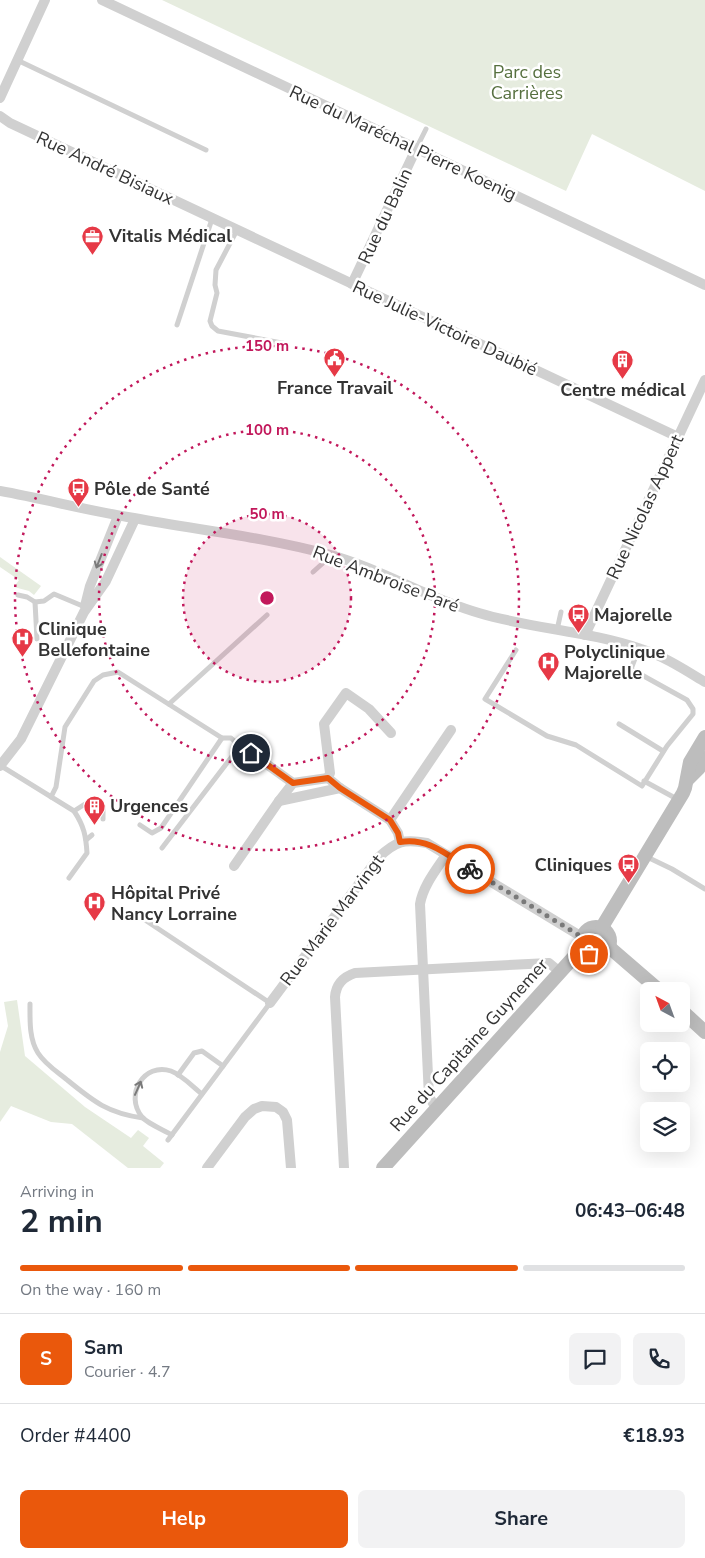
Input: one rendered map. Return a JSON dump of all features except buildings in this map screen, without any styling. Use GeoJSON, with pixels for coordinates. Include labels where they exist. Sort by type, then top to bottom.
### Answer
{"type":"FeatureCollection","features":[{"type":"Feature","properties":{"kind":"street"},"geometry":{"type":"LineString","coordinates":[[0,98],[45,0]]}},
{"type":"Feature","properties":{"kind":"street","name":"Rue du Maréchal Pierre Koenig"},"geometry":{"type":"LineString","coordinates":[[102,0],[705,285]]}},
{"type":"Feature","properties":{"kind":"street","name":"Rue André Bisiaux"},"geometry":{"type":"LineString","coordinates":[[0,116],[10,123],[212,219]]}},
{"type":"Feature","properties":{"kind":"street","name":"Rue du Balin"},"geometry":{"type":"LineString","coordinates":[[352,284],[416,149]]}},
{"type":"Feature","properties":{"kind":"street","name":"Rue Julie-Victoire Daubié"},"geometry":{"type":"LineString","coordinates":[[212,219],[678,437]]}},
{"type":"Feature","properties":{"kind":"street","name":"Rue Nicolas Appert"},"geometry":{"type":"LineString","coordinates":[[585,635],[705,380]]}},
{"type":"Feature","properties":{"kind":"street","name":"Rue Ambroise Paré"},"geometry":{"type":"LineString","coordinates":[[0,491],[118,516],[203,529],[329,554],[477,613],[639,648],[660,657],[705,682]]}},
{"type":"Feature","properties":{"kind":"street"},"geometry":{"type":"LineString","coordinates":[[84,610],[90,586],[118,516]]}},
{"type":"Feature","properties":{"kind":"street"},"geometry":{"type":"LineString","coordinates":[[0,766],[21,739],[84,610],[106,581],[135,519]]}},
{"type":"Feature","properties":{"kind":"street"},"geometry":{"type":"LineString","coordinates":[[328,778],[330,773],[324,724],[346,693],[369,709],[391,733]]}},
{"type":"Feature","properties":{"kind":"street"},"geometry":{"type":"LineString","coordinates":[[390,820],[452,730]]}},
{"type":"Feature","properties":{"kind":"street"},"geometry":{"type":"LineString","coordinates":[[602,927],[678,801],[685,788],[690,762],[705,737]]}},
{"type":"Feature","properties":{"kind":"street"},"geometry":{"type":"LineString","coordinates":[[251,753],[293,783],[328,778],[340,788],[390,820],[398,833],[400,842]]}},
{"type":"Feature","properties":{"kind":"street"},"geometry":{"type":"LineString","coordinates":[[687,780],[699,768],[705,758]]}},
{"type":"Feature","properties":{"kind":"street"},"geometry":{"type":"LineString","coordinates":[[234,866],[293,783]]}},
{"type":"Feature","properties":{"kind":"street"},"geometry":{"type":"LineString","coordinates":[[279,801],[340,788]]}},
{"type":"Feature","properties":{"kind":"street","name":"Rue Marie Marvingt"},"geometry":{"type":"LineString","coordinates":[[270,1003],[379,857],[388,848],[400,842],[411,840],[427,843],[583,942]]}},
{"type":"Feature","properties":{"kind":"street"},"geometry":{"type":"LineString","coordinates":[[436,1109],[429,1096],[420,904],[421,894],[446,855]]}},
{"type":"Feature","properties":{"kind":"street"},"geometry":{"type":"LineString","coordinates":[[592,926],[602,927],[607,930],[610,936],[611,942],[609,947],[604,953],[589,954],[583,942],[584,932],[592,926]]}},
{"type":"Feature","properties":{"kind":"street","name":"Rue du Capitaine Guynemer"},"geometry":{"type":"LineString","coordinates":[[383,1168],[560,972],[583,942]]}},
{"type":"Feature","properties":{"kind":"street"},"geometry":{"type":"LineString","coordinates":[[609,947],[650,982]]}},
{"type":"Feature","properties":{"kind":"street"},"geometry":{"type":"LineString","coordinates":[[344,1168],[335,990],[342,980],[348,975],[355,973],[549,963],[560,972]]}},
{"type":"Feature","properties":{"kind":"street"},"geometry":{"type":"LineString","coordinates":[[690,1018],[705,1032]]}},
{"type":"Feature","properties":{"kind":"street"},"geometry":{"type":"LineString","coordinates":[[207,1168],[245,1117],[254,1108],[262,1106],[276,1107],[283,1112],[287,1120],[291,1168]]}},
{"type":"Feature","properties":{"kind":"lane"},"geometry":{"type":"LineString","coordinates":[[17,60],[206,150]]}},
{"type":"Feature","properties":{"kind":"lane"},"geometry":{"type":"LineString","coordinates":[[416,149],[426,129]]}},
{"type":"Feature","properties":{"kind":"lane"},"geometry":{"type":"LineString","coordinates":[[177,325],[212,219]]}},
{"type":"Feature","properties":{"kind":"lane"},"geometry":{"type":"LineString","coordinates":[[236,230],[216,270],[215,285],[217,293],[210,321],[212,326],[218,331],[287,344]]}},
{"type":"Feature","properties":{"kind":"lane"},"geometry":{"type":"LineString","coordinates":[[313,572],[329,554]]}},
{"type":"Feature","properties":{"kind":"lane"},"geometry":{"type":"LineString","coordinates":[[18,595],[27,596],[35,602],[44,601],[54,594],[84,610]]}},
{"type":"Feature","properties":{"kind":"lane"},"geometry":{"type":"LineString","coordinates":[[35,602],[37,639]]}},
{"type":"Feature","properties":{"kind":"lane"},"geometry":{"type":"LineString","coordinates":[[557,630],[561,612]]}},
{"type":"Feature","properties":{"kind":"lane"},"geometry":{"type":"LineString","coordinates":[[169,704],[267,614]]}},
{"type":"Feature","properties":{"kind":"lane"},"geometry":{"type":"LineString","coordinates":[[516,650],[485,699],[547,736],[576,745],[642,786],[664,751],[693,714],[693,709],[687,700],[630,668],[639,648]]}},
{"type":"Feature","properties":{"kind":"lane"},"geometry":{"type":"LineString","coordinates":[[51,797],[56,788],[65,727],[94,681],[103,675],[118,672],[222,738],[231,738],[240,746],[162,848]]}},
{"type":"Feature","properties":{"kind":"lane"},"geometry":{"type":"LineString","coordinates":[[620,724],[664,751]]}},
{"type":"Feature","properties":{"kind":"lane"},"geometry":{"type":"LineString","coordinates":[[140,825],[152,833],[161,828],[222,738]]}},
{"type":"Feature","properties":{"kind":"lane"},"geometry":{"type":"LineString","coordinates":[[0,766],[74,811],[82,822],[87,853],[69,878]]}},
{"type":"Feature","properties":{"kind":"lane"},"geometry":{"type":"LineString","coordinates":[[644,781],[678,801]]}},
{"type":"Feature","properties":{"kind":"lane"},"geometry":{"type":"LineString","coordinates":[[74,811],[85,804],[96,803],[103,809],[103,818]]}},
{"type":"Feature","properties":{"kind":"lane"},"geometry":{"type":"LineString","coordinates":[[86,840],[92,835]]}},
{"type":"Feature","properties":{"kind":"lane"},"geometry":{"type":"LineString","coordinates":[[645,856],[705,889]]}},
{"type":"Feature","properties":{"kind":"lane"},"geometry":{"type":"LineString","coordinates":[[136,914],[270,1003],[168,1140]]}},
{"type":"Feature","properties":{"kind":"lane"},"geometry":{"type":"LineString","coordinates":[[30,1004],[32,1038],[38,1052],[48,1065],[98,1104],[118,1113],[143,1118],[172,1135]]}},
{"type":"Feature","properties":{"kind":"lane"},"geometry":{"type":"LineString","coordinates":[[178,1075],[194,1053],[198,1051],[202,1051],[223,1066]]}},
{"type":"Feature","properties":{"kind":"lane"},"geometry":{"type":"LineString","coordinates":[[143,1118],[135,1104],[134,1096],[139,1083],[151,1072],[159,1070],[168,1071],[178,1075],[202,1094]]}},
{"type":"Feature","properties":{"kind":"green space","name":"Parc des Carrières"},"geometry":{"type":"Polygon","coordinates":[[[162,0],[705,0],[705,191],[592,134],[566,191],[162,0]]]}},
{"type":"Feature","properties":{"kind":"green space"},"geometry":{"type":"Polygon","coordinates":[[[0,557],[41,586],[34,595],[29,591],[14,587],[19,580],[0,567],[0,557]]]}},
{"type":"Feature","properties":{"kind":"green space"},"geometry":{"type":"Polygon","coordinates":[[[17,1000],[25,1056],[85,1107],[131,1138],[138,1130],[149,1138],[143,1146],[164,1163],[160,1168],[128,1168],[72,1124],[51,1122],[11,1106],[0,1122],[0,1052],[8,1026],[4,1002],[17,1000]]]}},
{"type":"Feature","properties":{"kind":"way so far"},"geometry":{"type":"LineString","coordinates":[[470,869],[582,937],[583,946],[589,954]]}},
{"type":"Feature","properties":{"kind":"place","name":"Vitalis Médical"},"geometry":{"type":"Point","coordinates":[93,255]}},
{"type":"Feature","properties":{"kind":"place","name":"France Travail"},"geometry":{"type":"Point","coordinates":[335,377]}},
{"type":"Feature","properties":{"kind":"place","name":"Centre médical"},"geometry":{"type":"Point","coordinates":[623,379]}},
{"type":"Feature","properties":{"kind":"place","name":"Pôle de Santé"},"geometry":{"type":"Point","coordinates":[78,508]}},
{"type":"Feature","properties":{"kind":"place","name":"Majorelle"},"geometry":{"type":"Point","coordinates":[578,634]}},
{"type":"Feature","properties":{"kind":"place","name":"Clinique Bellefontaine"},"geometry":{"type":"Point","coordinates":[22,658]}},
{"type":"Feature","properties":{"kind":"place","name":"Polyclinique Majorelle"},"geometry":{"type":"Point","coordinates":[548,681]}},
{"type":"Feature","properties":{"kind":"place","name":"Urgences"},"geometry":{"type":"Point","coordinates":[94,825]}},
{"type":"Feature","properties":{"kind":"place","name":"Cliniques"},"geometry":{"type":"Point","coordinates":[628,884]}},
{"type":"Feature","properties":{"kind":"place","name":"Hôpital Privé Nancy Lorraine"},"geometry":{"type":"Point","coordinates":[95,922]}},
{"type":"Feature","properties":{"kind":"route"},"geometry":{"type":"LineString","coordinates":[[251,753],[293,783],[328,778],[340,788],[390,820],[398,833],[400,842],[411,840],[427,843],[470,869]]}}]}
